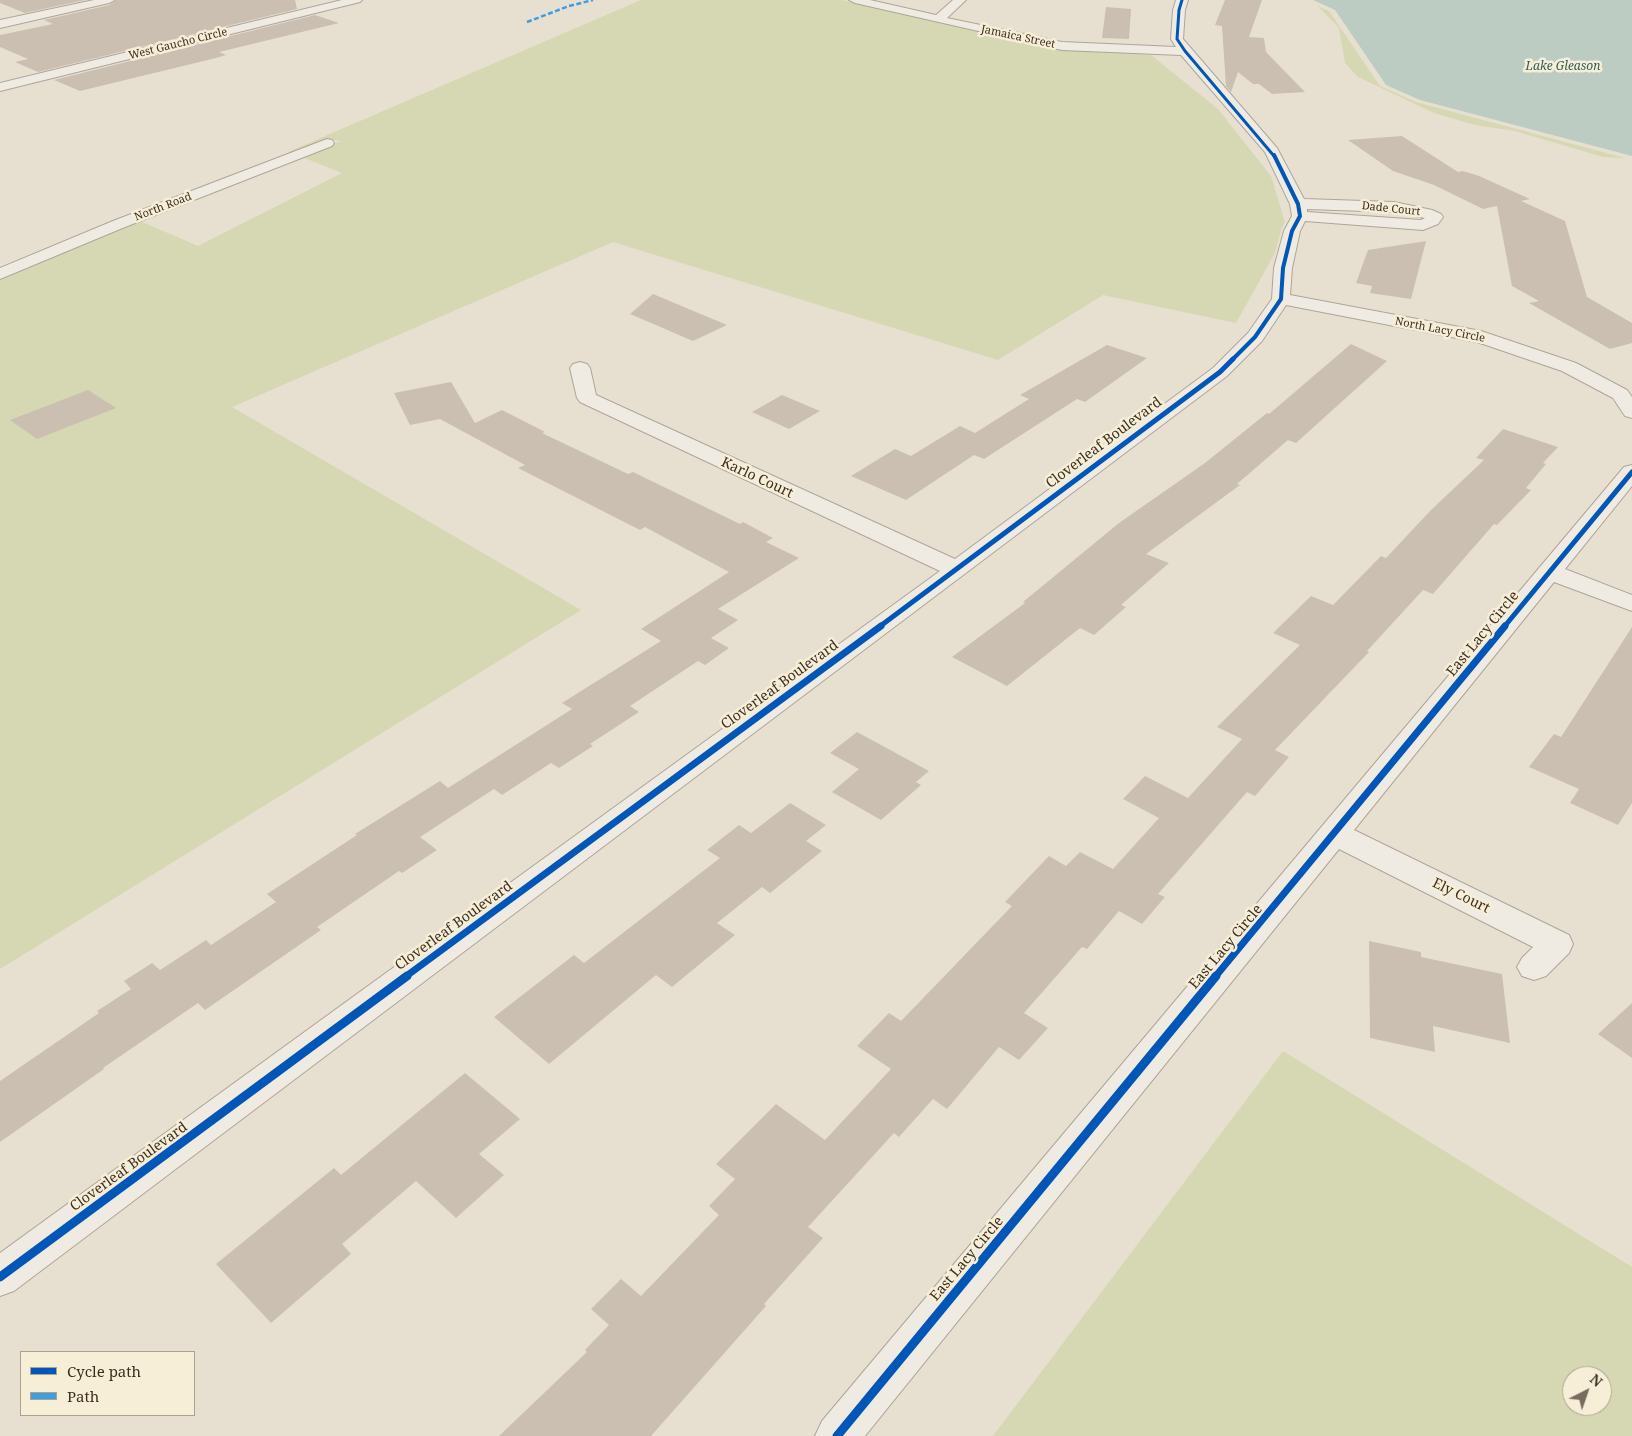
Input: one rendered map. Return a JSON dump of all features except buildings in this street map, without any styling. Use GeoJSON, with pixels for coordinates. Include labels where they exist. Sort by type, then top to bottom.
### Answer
{"type":"FeatureCollection","features":[{"type":"Feature","properties":{"kind":"street"},"geometry":{"type":"LineString","coordinates":[[0,24],[109,0]]}},
{"type":"Feature","properties":{"kind":"street","name":"Jamaica Street"},"geometry":{"type":"LineString","coordinates":[[855,0],[1062,46],[1185,51]]}},
{"type":"Feature","properties":{"kind":"street"},"geometry":{"type":"LineString","coordinates":[[938,19],[960,0]]}},
{"type":"Feature","properties":{"kind":"street"},"geometry":{"type":"LineString","coordinates":[[1182,0],[1179,10],[1177,39],[1185,51],[1272,151],[1299,210]]}},
{"type":"Feature","properties":{"kind":"street","name":"West Gaucho Circle"},"geometry":{"type":"LineString","coordinates":[[0,88],[346,1]]}},
{"type":"Feature","properties":{"kind":"street","name":"North Road"},"geometry":{"type":"LineString","coordinates":[[0,274],[119,224],[327,143]]}},
{"type":"Feature","properties":{"kind":"street","name":"Dade Court"},"geometry":{"type":"LineString","coordinates":[[1394,207],[1426,213],[1435,217],[1432,222],[1423,225],[1299,210],[1394,207]]}},
{"type":"Feature","properties":{"kind":"street","name":"Cloverleaf Boulevard"},"geometry":{"type":"LineString","coordinates":[[0,1278],[1220,372],[1255,337],[1281,300],[1284,268],[1292,231],[1299,210]]}},
{"type":"Feature","properties":{"kind":"street","name":"North Lacy Circle"},"geometry":{"type":"LineString","coordinates":[[1281,300],[1481,337],[1569,367],[1620,394],[1632,412]]}},
{"type":"Feature","properties":{"kind":"street","name":"Karlo Court"},"geometry":{"type":"LineString","coordinates":[[580,368],[587,398],[956,569]]}},
{"type":"Feature","properties":{"kind":"street","name":"East Lacy Circle"},"geometry":{"type":"LineString","coordinates":[[837,1436],[1632,472]]}},
{"type":"Feature","properties":{"kind":"street"},"geometry":{"type":"LineString","coordinates":[[1550,572],[1632,604]]}},
{"type":"Feature","properties":{"kind":"street","name":"Ely Court"},"geometry":{"type":"LineString","coordinates":[[1335,834],[1557,944],[1534,967]]}},
{"type":"Feature","properties":{"kind":"green space"},"geometry":{"type":"Polygon","coordinates":[[[641,0],[842,0],[1057,48],[1151,55],[1218,109],[1271,176],[1285,222],[1275,253],[1236,323],[1103,295],[998,360],[613,242],[232,407],[581,610],[0,969],[0,280],[140,221],[198,246],[342,173],[302,157],[341,141],[328,139],[291,153],[288,152],[641,0]]]}},
{"type":"Feature","properties":{"kind":"green space"},"geometry":{"type":"Polygon","coordinates":[[[1318,6],[1329,11],[1380,86],[1416,102],[1625,158],[1603,157],[1515,131],[1475,125],[1434,113],[1358,77],[1345,63],[1339,28],[1318,6]]]}},
{"type":"Feature","properties":{"kind":"green space"},"geometry":{"type":"Polygon","coordinates":[[[1283,1051],[1632,1267],[1632,1436],[993,1436],[1283,1051]]]}},
{"type":"Feature","properties":{"kind":"water","name":"Lake Gleason"},"geometry":{"type":"Polygon","coordinates":[[[1313,0],[1632,0],[1632,156],[1420,100],[1386,85],[1335,10],[1313,0]]]}},
{"type":"Feature","properties":{"kind":"marked path"},"geometry":{"type":"LineString","coordinates":[[527,22],[569,6],[593,0]]}},
{"type":"Feature","properties":{"kind":"cycle path"},"geometry":{"type":"LineString","coordinates":[[0,1277],[897,614],[1220,372],[1255,337],[1281,299],[1283,268],[1292,231],[1300,216],[1298,204],[1272,151],[1185,51],[1177,39],[1179,10],[1182,0]]}},
{"type":"Feature","properties":{"kind":"cycle path"},"geometry":{"type":"LineString","coordinates":[[837,1436],[1632,472]]}}]}
